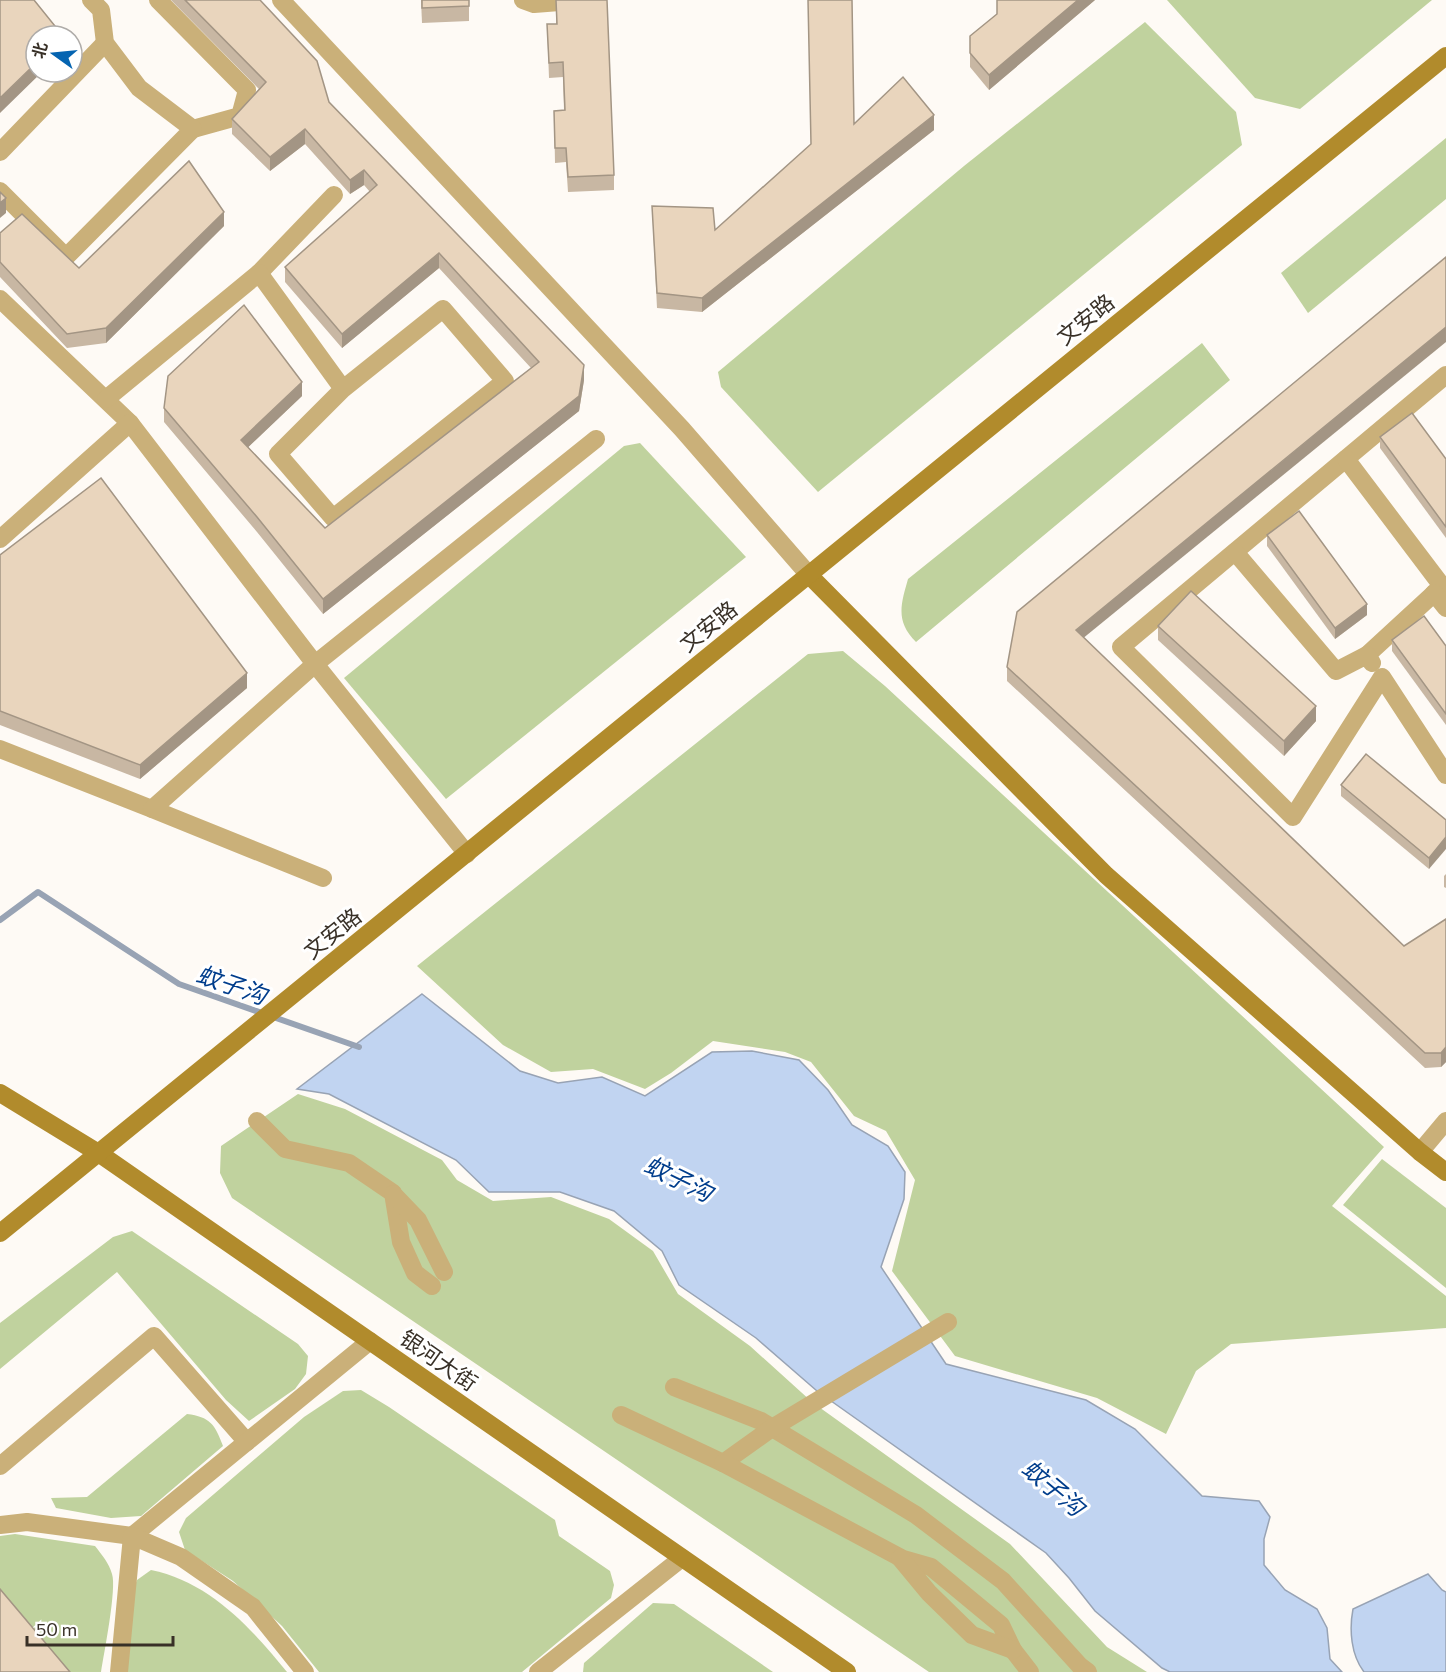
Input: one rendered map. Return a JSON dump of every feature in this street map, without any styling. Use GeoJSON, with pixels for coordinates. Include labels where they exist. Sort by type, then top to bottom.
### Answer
{"type":"FeatureCollection","features":[{"type":"Feature","properties":{"kind":"main road","name":"文安路"},"geometry":{"type":"LineString","coordinates":[[0,1233],[100,1154],[1446,56]]}},
{"type":"Feature","properties":{"kind":"main road"},"geometry":{"type":"LineString","coordinates":[[809,574],[1106,875],[1420,1152],[1446,1172]]}},
{"type":"Feature","properties":{"kind":"main road","name":"银河大街"},"geometry":{"type":"LineString","coordinates":[[0,1093],[100,1154],[847,1672]]}},
{"type":"Feature","properties":{"kind":"street"},"geometry":{"type":"LineString","coordinates":[[0,191],[66,257],[193,129],[240,116],[247,90],[158,0]]}},
{"type":"Feature","properties":{"kind":"street"},"geometry":{"type":"LineString","coordinates":[[281,0],[682,429],[809,574]]}},
{"type":"Feature","properties":{"kind":"street"},"geometry":{"type":"LineString","coordinates":[[523,0],[534,4],[585,0]]}},
{"type":"Feature","properties":{"kind":"street"},"geometry":{"type":"LineString","coordinates":[[97,2],[101,10],[105,43],[139,88],[193,129]]}},
{"type":"Feature","properties":{"kind":"street"},"geometry":{"type":"LineString","coordinates":[[0,152],[105,43]]}},
{"type":"Feature","properties":{"kind":"street"},"geometry":{"type":"LineString","coordinates":[[106,399],[259,273],[334,195]]}},
{"type":"Feature","properties":{"kind":"street"},"geometry":{"type":"LineString","coordinates":[[259,273],[343,389]]}},
{"type":"Feature","properties":{"kind":"street"},"geometry":{"type":"LineString","coordinates":[[0,299],[130,423],[315,664],[466,854]]}},
{"type":"Feature","properties":{"kind":"street"},"geometry":{"type":"LineString","coordinates":[[443,309],[505,381],[333,518],[278,454],[343,389],[443,309]]}},
{"type":"Feature","properties":{"kind":"street"},"geometry":{"type":"LineString","coordinates":[[1382,677],[1293,817],[1121,648],[1446,375]]}},
{"type":"Feature","properties":{"kind":"street"},"geometry":{"type":"LineString","coordinates":[[0,539],[130,423]]}},
{"type":"Feature","properties":{"kind":"street"},"geometry":{"type":"LineString","coordinates":[[152,809],[315,664],[596,439]]}},
{"type":"Feature","properties":{"kind":"street"},"geometry":{"type":"LineString","coordinates":[[1235,552],[1336,671],[1367,655],[1442,586],[1346,459]]}},
{"type":"Feature","properties":{"kind":"street"},"geometry":{"type":"LineString","coordinates":[[1434,593],[1446,608]]}},
{"type":"Feature","properties":{"kind":"street"},"geometry":{"type":"LineString","coordinates":[[1367,655],[1446,775]]}},
{"type":"Feature","properties":{"kind":"street"},"geometry":{"type":"LineString","coordinates":[[0,749],[323,878]]}},
{"type":"Feature","properties":{"kind":"street"},"geometry":{"type":"LineString","coordinates":[[257,1121],[285,1149],[349,1163],[393,1193],[418,1220],[438,1279],[415,1273],[401,1242],[393,1193]]}},
{"type":"Feature","properties":{"kind":"street"},"geometry":{"type":"LineString","coordinates":[[1420,1152],[1446,1122]]}},
{"type":"Feature","properties":{"kind":"street"},"geometry":{"type":"LineString","coordinates":[[723,1463],[772,1428],[948,1322]]}},
{"type":"Feature","properties":{"kind":"street"},"geometry":{"type":"LineString","coordinates":[[0,1466],[154,1336],[247,1442]]}},
{"type":"Feature","properties":{"kind":"street"},"geometry":{"type":"LineString","coordinates":[[118,1672],[132,1536],[370,1341]]}},
{"type":"Feature","properties":{"kind":"street"},"geometry":{"type":"LineString","coordinates":[[674,1387],[760,1421],[916,1515],[1003,1581],[1088,1672]]}},
{"type":"Feature","properties":{"kind":"street"},"geometry":{"type":"LineString","coordinates":[[621,1415],[723,1463],[898,1557],[931,1567],[1001,1625],[1013,1650],[1027,1670]]}},
{"type":"Feature","properties":{"kind":"street"},"geometry":{"type":"LineString","coordinates":[[0,1525],[27,1522],[132,1536],[181,1557],[253,1606],[305,1672]]}},
{"type":"Feature","properties":{"kind":"street"},"geometry":{"type":"LineString","coordinates":[[898,1557],[929,1593],[972,1635],[1013,1650]]}},
{"type":"Feature","properties":{"kind":"street"},"geometry":{"type":"LineString","coordinates":[[550,1669],[682,1558]]}},
{"type":"Feature","properties":{"kind":"green space"},"geometry":{"type":"Polygon","coordinates":[[[1167,0],[1432,0],[1300,109],[1255,98],[1167,0]]]}},
{"type":"Feature","properties":{"kind":"green space"},"geometry":{"type":"Polygon","coordinates":[[[1145,22],[1236,112],[1242,145],[818,492],[721,387],[718,372],[964,166],[1145,22]]]}},
{"type":"Feature","properties":{"kind":"green space"},"geometry":{"type":"Polygon","coordinates":[[[1446,138],[1446,199],[1308,313],[1281,273],[1446,138]]]}},
{"type":"Feature","properties":{"kind":"green space"},"geometry":{"type":"Polygon","coordinates":[[[1202,343],[1230,380],[916,642],[905,627],[901,612],[908,579],[1202,343]]]}},
{"type":"Feature","properties":{"kind":"green space"},"geometry":{"type":"Polygon","coordinates":[[[640,443],[746,557],[446,799],[344,678],[624,446],[640,443]]]}},
{"type":"Feature","properties":{"kind":"green space"},"geometry":{"type":"Polygon","coordinates":[[[843,651],[885,686],[1384,1147],[1332,1206],[1446,1296],[1446,1328],[1231,1344],[1196,1371],[1166,1434],[1097,1398],[955,1356],[892,1271],[915,1180],[886,1131],[854,1116],[811,1062],[785,1052],[713,1041],[671,1073],[645,1089],[593,1069],[551,1072],[503,1045],[417,966],[808,654],[843,651]]]}},
{"type":"Feature","properties":{"kind":"green space"},"geometry":{"type":"Polygon","coordinates":[[[298,1094],[345,1109],[442,1160],[457,1180],[493,1201],[551,1197],[609,1219],[653,1251],[678,1294],[750,1346],[812,1402],[1010,1544],[1107,1647],[1147,1672],[929,1672],[232,1198],[220,1173],[221,1146],[298,1094]]]}},
{"type":"Feature","properties":{"kind":"green space"},"geometry":{"type":"Polygon","coordinates":[[[1382,1159],[1446,1208],[1446,1288],[1343,1205],[1382,1159]]]}},
{"type":"Feature","properties":{"kind":"green space"},"geometry":{"type":"Polygon","coordinates":[[[132,1231],[298,1344],[308,1356],[306,1374],[295,1389],[249,1421],[226,1400],[117,1272],[0,1369],[0,1323],[113,1237],[132,1231]]]}},
{"type":"Feature","properties":{"kind":"green space"},"geometry":{"type":"Polygon","coordinates":[[[361,1390],[555,1520],[559,1536],[610,1571],[614,1585],[611,1598],[522,1672],[319,1672],[282,1626],[233,1581],[185,1550],[179,1532],[186,1518],[304,1417],[343,1391],[361,1390]]]}},
{"type":"Feature","properties":{"kind":"green space"},"geometry":{"type":"Polygon","coordinates":[[[187,1414],[201,1417],[211,1423],[223,1446],[141,1516],[111,1518],[56,1508],[51,1498],[87,1497],[187,1414]]]}},
{"type":"Feature","properties":{"kind":"green space"},"geometry":{"type":"Polygon","coordinates":[[[15,1534],[95,1546],[107,1563],[112,1574],[113,1593],[101,1672],[61,1672],[0,1598],[0,1536],[15,1534]]]}},
{"type":"Feature","properties":{"kind":"green space"},"geometry":{"type":"Polygon","coordinates":[[[151,1570],[192,1585],[228,1609],[259,1639],[287,1672],[125,1672],[133,1590],[137,1580],[151,1570]]]}},
{"type":"Feature","properties":{"kind":"green space"},"geometry":{"type":"Polygon","coordinates":[[[653,1603],[674,1604],[773,1672],[583,1672],[584,1663],[653,1603]]]}},
{"type":"Feature","properties":{"kind":"water"},"geometry":{"type":"Polygon","coordinates":[[[422,994],[520,1071],[558,1083],[602,1077],[645,1096],[712,1052],[752,1051],[799,1060],[828,1090],[852,1125],[888,1146],[905,1172],[904,1199],[881,1267],[946,1364],[1086,1400],[1135,1429],[1202,1496],[1259,1501],[1270,1517],[1264,1539],[1264,1565],[1285,1590],[1317,1609],[1327,1628],[1330,1659],[1342,1672],[1170,1672],[1162,1668],[1095,1611],[1046,1553],[817,1391],[756,1338],[679,1285],[662,1251],[614,1211],[560,1192],[489,1192],[456,1160],[329,1094],[297,1089],[422,994]]]}},
{"type":"Feature","properties":{"kind":"water"},"geometry":{"type":"Polygon","coordinates":[[[1428,1574],[1446,1592],[1446,1672],[1364,1672],[1356,1658],[1352,1642],[1353,1609],[1428,1574]]]}},
{"type":"Feature","properties":{"kind":"building"},"geometry":{"type":"Polygon","coordinates":[[[0,0],[34,0],[53,24],[24,24],[24,75],[0,98],[0,0]]]}},
{"type":"Feature","properties":{"kind":"building"},"geometry":{"type":"Polygon","coordinates":[[[185,0],[260,0],[317,61],[329,102],[584,365],[579,396],[323,599],[164,408],[168,376],[244,305],[302,382],[241,440],[325,528],[539,362],[439,253],[342,334],[285,267],[377,185],[364,170],[350,180],[305,129],[270,157],[232,119],[266,82],[185,0]]]}},
{"type":"Feature","properties":{"kind":"building"},"geometry":{"type":"Polygon","coordinates":[[[422,0],[469,0],[469,6],[422,8],[422,0]]]}},
{"type":"Feature","properties":{"kind":"building"},"geometry":{"type":"Polygon","coordinates":[[[556,0],[607,0],[614,175],[568,177],[566,148],[555,148],[554,111],[565,110],[563,62],[549,63],[547,24],[557,24],[556,0]]]}},
{"type":"Feature","properties":{"kind":"building"},"geometry":{"type":"Polygon","coordinates":[[[808,0],[852,0],[854,124],[903,77],[934,115],[702,298],[657,293],[652,206],[713,208],[715,230],[811,144],[808,0]]]}},
{"type":"Feature","properties":{"kind":"building"},"geometry":{"type":"Polygon","coordinates":[[[997,0],[1078,0],[989,75],[970,53],[970,36],[997,14],[997,0]]]}},
{"type":"Feature","properties":{"kind":"building"},"geometry":{"type":"Polygon","coordinates":[[[189,161],[224,212],[106,328],[67,334],[0,262],[0,233],[22,214],[79,268],[189,161]]]}},
{"type":"Feature","properties":{"kind":"building"},"geometry":{"type":"Polygon","coordinates":[[[0,192],[6,198],[0,203],[0,192]]]}},
{"type":"Feature","properties":{"kind":"building"},"geometry":{"type":"Polygon","coordinates":[[[1446,257],[1446,327],[1076,630],[1404,946],[1446,919],[1446,1047],[1441,1053],[1425,1053],[1007,667],[1017,612],[1446,257]]]}},
{"type":"Feature","properties":{"kind":"building"},"geometry":{"type":"Polygon","coordinates":[[[1412,413],[1446,459],[1446,527],[1380,437],[1412,413]]]}},
{"type":"Feature","properties":{"kind":"building"},"geometry":{"type":"Polygon","coordinates":[[[101,478],[247,673],[140,765],[0,711],[0,555],[101,478]]]}},
{"type":"Feature","properties":{"kind":"building"},"geometry":{"type":"Polygon","coordinates":[[[1299,511],[1367,604],[1335,628],[1267,535],[1299,511]]]}},
{"type":"Feature","properties":{"kind":"building"},"geometry":{"type":"Polygon","coordinates":[[[1191,591],[1316,706],[1284,741],[1158,626],[1191,591]]]}},
{"type":"Feature","properties":{"kind":"building"},"geometry":{"type":"Polygon","coordinates":[[[1424,616],[1446,646],[1446,714],[1392,640],[1424,616]]]}},
{"type":"Feature","properties":{"kind":"building"},"geometry":{"type":"Polygon","coordinates":[[[1366,754],[1446,820],[1446,837],[1429,858],[1341,785],[1366,754]]]}},
{"type":"Feature","properties":{"kind":"building"},"geometry":{"type":"Polygon","coordinates":[[[0,1589],[70,1672],[0,1672],[0,1589]]]}},
{"type":"Feature","properties":{"kind":"waterway","name":"蚊子沟"},"geometry":{"type":"LineString","coordinates":[[0,920],[38,892],[179,984],[359,1047]]}}]}
